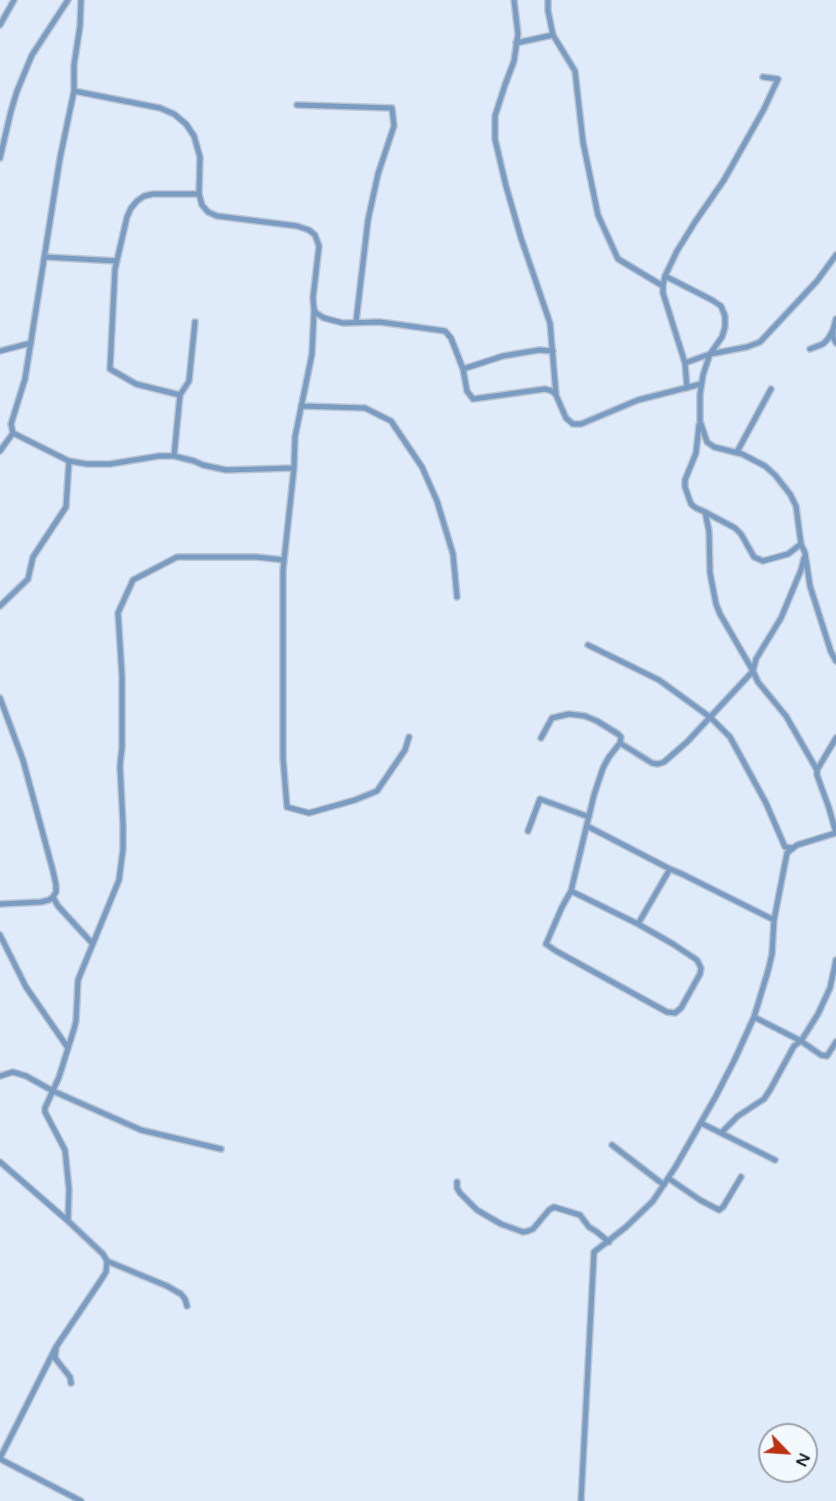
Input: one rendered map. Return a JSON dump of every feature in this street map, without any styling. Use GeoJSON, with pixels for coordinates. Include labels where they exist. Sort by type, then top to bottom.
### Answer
{"type":"FeatureCollection","features":[{"type":"Feature","properties":{"kind":"street"},"geometry":{"type":"LineString","coordinates":[[0,26],[14,0]]}},
{"type":"Feature","properties":{"kind":"street"},"geometry":{"type":"LineString","coordinates":[[0,158],[17,91],[32,55],[68,0]]}},
{"type":"Feature","properties":{"kind":"street"},"geometry":{"type":"LineString","coordinates":[[0,451],[13,434],[11,424],[25,379],[62,148],[74,91],[74,65],[81,0]]}},
{"type":"Feature","properties":{"kind":"street"},"geometry":{"type":"LineString","coordinates":[[514,0],[518,34],[514,61],[495,116],[495,139],[521,238],[550,323],[556,395],[566,418],[573,424],[581,424],[638,400],[701,384]]}},
{"type":"Feature","properties":{"kind":"street"},"geometry":{"type":"LineString","coordinates":[[548,0],[553,35],[574,70],[583,142],[598,215],[618,259],[663,286]]}},
{"type":"Feature","properties":{"kind":"street"},"geometry":{"type":"LineString","coordinates":[[516,43],[553,35]]}},
{"type":"Feature","properties":{"kind":"street"},"geometry":{"type":"LineString","coordinates":[[687,388],[685,363],[663,293],[665,276],[677,251],[729,172],[778,79],[763,77]]}},
{"type":"Feature","properties":{"kind":"street"},"geometry":{"type":"LineString","coordinates":[[74,91],[159,108],[174,114],[186,124],[198,147],[199,194],[202,205],[208,212],[217,216],[297,226],[315,235],[319,246],[313,298],[312,354],[295,437],[285,560],[283,758],[287,807],[309,813],[377,791],[405,750],[409,737]]}},
{"type":"Feature","properties":{"kind":"street"},"geometry":{"type":"LineString","coordinates":[[297,105],[393,108],[394,126],[378,174],[368,220],[356,322]]}},
{"type":"Feature","properties":{"kind":"street"},"geometry":{"type":"LineString","coordinates":[[180,395],[136,384],[110,369],[115,269],[127,217],[137,201],[153,194],[199,194]]}},
{"type":"Feature","properties":{"kind":"street"},"geometry":{"type":"LineString","coordinates":[[685,363],[710,354],[747,347],[760,342],[817,281],[836,255]]}},
{"type":"Feature","properties":{"kind":"street"},"geometry":{"type":"LineString","coordinates":[[45,257],[117,261]]}},
{"type":"Feature","properties":{"kind":"street"},"geometry":{"type":"LineString","coordinates":[[665,276],[712,300],[721,306],[725,316],[722,337],[710,354],[699,394],[700,421],[696,453],[685,480],[691,504],[735,528],[754,557],[763,561],[788,554],[801,544]]}},
{"type":"Feature","properties":{"kind":"street"},"geometry":{"type":"LineString","coordinates":[[314,309],[324,318],[343,322],[380,322],[445,331],[451,338],[463,369],[467,392],[473,399],[545,389],[556,395]]}},
{"type":"Feature","properties":{"kind":"street"},"geometry":{"type":"LineString","coordinates":[[810,349],[823,344],[828,339],[836,319]]}},
{"type":"Feature","properties":{"kind":"street"},"geometry":{"type":"LineString","coordinates":[[174,456],[180,395],[189,381],[195,322]]}},
{"type":"Feature","properties":{"kind":"street"},"geometry":{"type":"LineString","coordinates":[[833,330],[836,343]]}},
{"type":"Feature","properties":{"kind":"street"},"geometry":{"type":"LineString","coordinates":[[0,351],[31,343]]}},
{"type":"Feature","properties":{"kind":"street"},"geometry":{"type":"LineString","coordinates":[[463,369],[503,356],[539,350],[553,351]]}},
{"type":"Feature","properties":{"kind":"street"},"geometry":{"type":"LineString","coordinates":[[737,452],[771,389]]}},
{"type":"Feature","properties":{"kind":"street"},"geometry":{"type":"LineString","coordinates":[[301,406],[365,408],[391,421],[422,467],[437,501],[453,554],[457,597]]}},
{"type":"Feature","properties":{"kind":"street"},"geometry":{"type":"LineString","coordinates":[[700,421],[707,442],[714,447],[737,452],[765,466],[783,483],[796,506],[810,586],[836,661]]}},
{"type":"Feature","properties":{"kind":"street"},"geometry":{"type":"LineString","coordinates":[[13,434],[69,461],[87,464],[110,464],[159,456],[174,456],[226,470],[294,468]]}},
{"type":"Feature","properties":{"kind":"street"},"geometry":{"type":"LineString","coordinates":[[0,606],[28,579],[33,557],[66,507],[69,461]]}},
{"type":"Feature","properties":{"kind":"street"},"geometry":{"type":"LineString","coordinates":[[581,1501],[594,1252],[609,1242],[649,1206],[701,1123],[735,1059],[754,1017],[772,954],[774,920],[787,853],[797,846],[836,833],[817,770],[786,716],[758,682],[720,614],[710,573],[709,531],[705,512]]}},
{"type":"Feature","properties":{"kind":"street"},"geometry":{"type":"LineString","coordinates":[[620,743],[652,764],[658,764],[664,762],[687,742],[753,671],[756,659],[782,618],[801,570],[805,553]]}},
{"type":"Feature","properties":{"kind":"street"},"geometry":{"type":"LineString","coordinates":[[68,1221],[69,1189],[65,1150],[45,1108],[53,1091],[76,1021],[78,980],[119,880],[123,849],[120,766],[122,676],[118,613],[133,580],[177,557],[256,557],[285,560]]}},
{"type":"Feature","properties":{"kind":"street"},"geometry":{"type":"LineString","coordinates":[[588,645],[659,680],[710,717],[730,737],[766,803],[785,847],[793,848]]}},
{"type":"Feature","properties":{"kind":"street"},"geometry":{"type":"LineString","coordinates":[[0,698],[23,760],[56,885],[56,892],[49,900],[0,904]]}},
{"type":"Feature","properties":{"kind":"street"},"geometry":{"type":"LineString","coordinates":[[541,738],[552,718],[569,714],[585,716],[612,729],[621,737],[620,743],[603,768],[594,795],[571,891],[546,944],[667,1012],[675,1013],[681,1008],[700,974],[701,968],[697,960],[638,924],[571,891]]}},
{"type":"Feature","properties":{"kind":"street"},"geometry":{"type":"LineString","coordinates":[[817,770],[836,738]]}},
{"type":"Feature","properties":{"kind":"street"},"geometry":{"type":"LineString","coordinates":[[528,831],[540,799],[589,817]]}},
{"type":"Feature","properties":{"kind":"street"},"geometry":{"type":"LineString","coordinates":[[587,826],[774,920]]}},
{"type":"Feature","properties":{"kind":"street"},"geometry":{"type":"LineString","coordinates":[[638,924],[670,869]]}},
{"type":"Feature","properties":{"kind":"street"},"geometry":{"type":"LineString","coordinates":[[53,897],[58,906],[92,943]]}},
{"type":"Feature","properties":{"kind":"street"},"geometry":{"type":"LineString","coordinates":[[0,935],[26,987],[68,1048]]}},
{"type":"Feature","properties":{"kind":"street"},"geometry":{"type":"LineString","coordinates":[[721,1134],[738,1116],[764,1099],[794,1046],[801,1041],[818,1014],[830,988],[836,960]]}},
{"type":"Feature","properties":{"kind":"street"},"geometry":{"type":"LineString","coordinates":[[830,988],[836,992]]}},
{"type":"Feature","properties":{"kind":"street"},"geometry":{"type":"LineString","coordinates":[[754,1017],[801,1041],[823,1056],[829,1054],[836,1042]]}},
{"type":"Feature","properties":{"kind":"street"},"geometry":{"type":"LineString","coordinates":[[0,1076],[13,1072],[26,1076],[53,1091],[141,1130],[221,1149]]}},
{"type":"Feature","properties":{"kind":"street"},"geometry":{"type":"LineString","coordinates":[[701,1123],[775,1160]]}},
{"type":"Feature","properties":{"kind":"street"},"geometry":{"type":"LineString","coordinates":[[612,1145],[664,1185]]}},
{"type":"Feature","properties":{"kind":"street"},"geometry":{"type":"LineString","coordinates":[[0,1161],[68,1221],[103,1254],[107,1261],[106,1272],[56,1347],[0,1459],[81,1501]]}},
{"type":"Feature","properties":{"kind":"street"},"geometry":{"type":"LineString","coordinates":[[668,1179],[719,1210],[741,1177]]}},
{"type":"Feature","properties":{"kind":"street"},"geometry":{"type":"LineString","coordinates":[[457,1182],[460,1193],[477,1210],[501,1224],[523,1232],[528,1231],[533,1229],[554,1207],[580,1215],[589,1227],[609,1242]]}},
{"type":"Feature","properties":{"kind":"street"},"geometry":{"type":"LineString","coordinates":[[107,1261],[167,1286],[181,1294],[186,1306]]}},
{"type":"Feature","properties":{"kind":"street"},"geometry":{"type":"LineString","coordinates":[[56,1347],[55,1358],[70,1377],[71,1383]]}}]}
